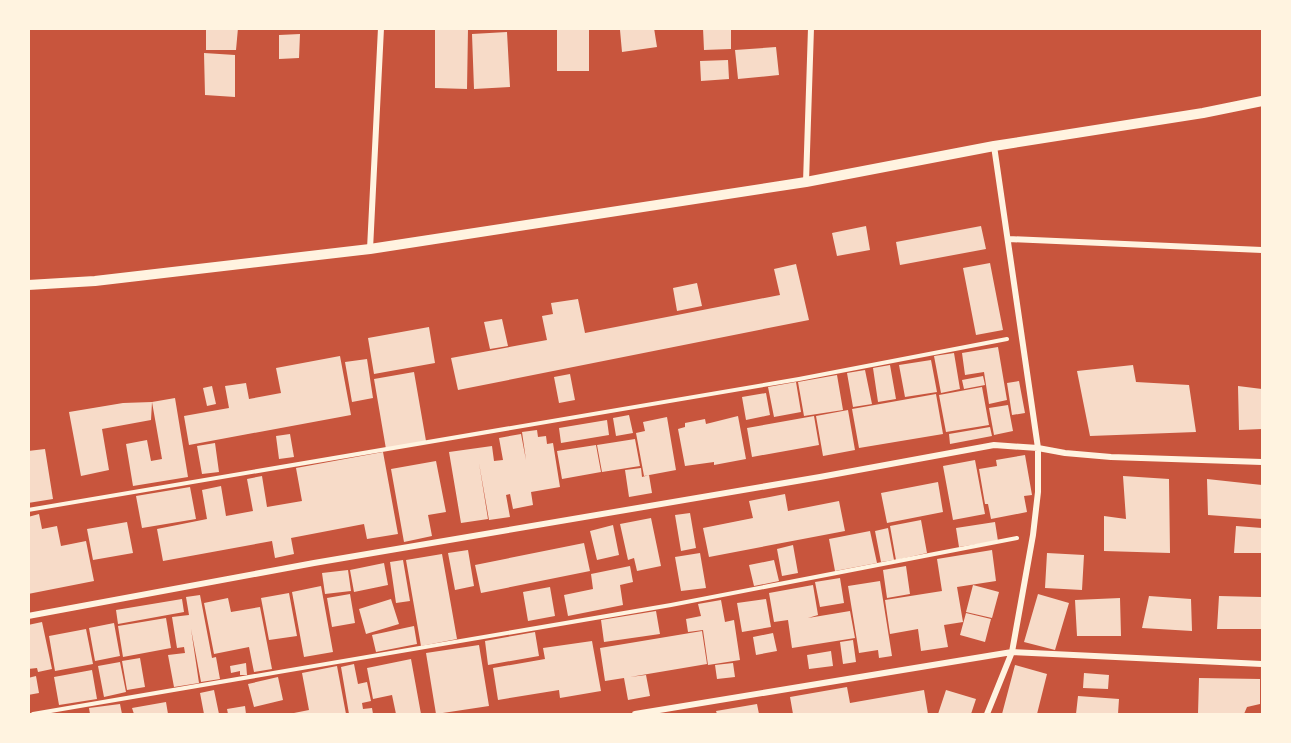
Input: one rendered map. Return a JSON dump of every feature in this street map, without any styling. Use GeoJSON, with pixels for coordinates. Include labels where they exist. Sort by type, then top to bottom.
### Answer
{"type":"FeatureCollection","features":[{"type":"Feature","properties":{"kind":"street"},"geometry":{"type":"LineString","coordinates":[[370,249],[381,28]]}},
{"type":"Feature","properties":{"kind":"street"},"geometry":{"type":"LineString","coordinates":[[806,182],[811,28]]}},
{"type":"Feature","properties":{"kind":"street"},"geometry":{"type":"LineString","coordinates":[[28,285],[95,281],[370,249],[806,182],[994,146],[1203,113],[1263,101]]}},
{"type":"Feature","properties":{"kind":"street"},"geometry":{"type":"LineString","coordinates":[[987,714],[1011,652],[1033,535],[1038,492],[1038,448],[994,146]]}},
{"type":"Feature","properties":{"kind":"street"},"geometry":{"type":"LineString","coordinates":[[1009,239],[1263,250]]}},
{"type":"Feature","properties":{"kind":"street"},"geometry":{"type":"LineString","coordinates":[[28,616],[325,561],[994,446],[1038,448],[1111,457],[1263,462]]}},
{"type":"Feature","properties":{"kind":"street"},"geometry":{"type":"LineString","coordinates":[[635,714],[1011,652],[1263,664]]}},
{"type":"Feature","properties":{"kind":"path"},"geometry":{"type":"LineString","coordinates":[[28,510],[788,381],[1023,336]]}},
{"type":"Feature","properties":{"kind":"path"},"geometry":{"type":"LineString","coordinates":[[33,714],[671,605],[1033,535]]}},
{"type":"Feature","properties":{"kind":"building"},"geometry":{"type":"Polygon","coordinates":[[[206,28],[238,28],[236,50],[206,50],[206,28]]]}},
{"type":"Feature","properties":{"kind":"building"},"geometry":{"type":"Polygon","coordinates":[[[557,28],[589,28],[589,71],[557,71],[557,28]]]}},
{"type":"Feature","properties":{"kind":"building"},"geometry":{"type":"Polygon","coordinates":[[[654,28],[657,47],[622,52],[620,30],[654,28]]]}},
{"type":"Feature","properties":{"kind":"building"},"geometry":{"type":"Polygon","coordinates":[[[703,28],[731,28],[731,49],[704,50],[703,28]]]}},
{"type":"Feature","properties":{"kind":"building"},"geometry":{"type":"Polygon","coordinates":[[[435,29],[468,29],[467,89],[435,88],[435,29]]]}},
{"type":"Feature","properties":{"kind":"building"},"geometry":{"type":"Polygon","coordinates":[[[507,32],[510,87],[474,89],[472,34],[507,32]]]}},
{"type":"Feature","properties":{"kind":"building"},"geometry":{"type":"Polygon","coordinates":[[[300,34],[299,58],[279,59],[279,35],[300,34]]]}},
{"type":"Feature","properties":{"kind":"building"},"geometry":{"type":"Polygon","coordinates":[[[776,47],[779,75],[738,79],[735,50],[776,47]]]}},
{"type":"Feature","properties":{"kind":"building"},"geometry":{"type":"Polygon","coordinates":[[[204,53],[235,55],[235,97],[205,95],[204,53]]]}},
{"type":"Feature","properties":{"kind":"building"},"geometry":{"type":"Polygon","coordinates":[[[728,60],[729,79],[701,81],[700,61],[728,60]]]}},
{"type":"Feature","properties":{"kind":"building"},"geometry":{"type":"Polygon","coordinates":[[[866,226],[870,250],[837,256],[832,233],[866,226]]]}},
{"type":"Feature","properties":{"kind":"building"},"geometry":{"type":"Polygon","coordinates":[[[981,226],[986,249],[900,265],[896,242],[981,226]]]}},
{"type":"Feature","properties":{"kind":"building"},"geometry":{"type":"Polygon","coordinates":[[[990,263],[1003,330],[976,335],[963,268],[990,263]]]}},
{"type":"Feature","properties":{"kind":"building"},"geometry":{"type":"Polygon","coordinates":[[[796,264],[809,320],[458,390],[451,358],[547,340],[542,316],[553,314],[551,303],[578,299],[585,333],[780,295],[774,269],[796,264]]]}},
{"type":"Feature","properties":{"kind":"building"},"geometry":{"type":"Polygon","coordinates":[[[697,283],[702,306],[677,311],[673,288],[697,283]]]}},
{"type":"Feature","properties":{"kind":"building"},"geometry":{"type":"Polygon","coordinates":[[[502,319],[508,346],[490,349],[484,322],[502,319]]]}},
{"type":"Feature","properties":{"kind":"building"},"geometry":{"type":"Polygon","coordinates":[[[429,327],[435,363],[374,374],[368,338],[429,327]]]}},
{"type":"Feature","properties":{"kind":"building"},"geometry":{"type":"Polygon","coordinates":[[[998,347],[1007,400],[989,404],[984,372],[965,375],[962,353],[998,347]]]}},
{"type":"Feature","properties":{"kind":"building"},"geometry":{"type":"Polygon","coordinates":[[[954,353],[960,389],[941,393],[934,356],[954,353]]]}},
{"type":"Feature","properties":{"kind":"building"},"geometry":{"type":"Polygon","coordinates":[[[340,356],[351,415],[189,445],[184,416],[229,408],[225,386],[246,383],[249,399],[281,393],[276,368],[340,356]]]}},
{"type":"Feature","properties":{"kind":"building"},"geometry":{"type":"Polygon","coordinates":[[[367,359],[373,398],[352,402],[345,362],[367,359]]]}},
{"type":"Feature","properties":{"kind":"building"},"geometry":{"type":"Polygon","coordinates":[[[931,360],[937,392],[905,397],[899,365],[931,360]]]}},
{"type":"Feature","properties":{"kind":"building"},"geometry":{"type":"Polygon","coordinates":[[[890,365],[896,399],[878,402],[873,368],[890,365]]]}},
{"type":"Feature","properties":{"kind":"building"},"geometry":{"type":"Polygon","coordinates":[[[1133,365],[1136,382],[1189,385],[1196,432],[1090,436],[1077,371],[1133,365]]]}},
{"type":"Feature","properties":{"kind":"building"},"geometry":{"type":"Polygon","coordinates":[[[865,370],[872,404],[853,407],[847,373],[865,370]]]}},
{"type":"Feature","properties":{"kind":"building"},"geometry":{"type":"Polygon","coordinates":[[[414,372],[426,441],[386,449],[374,379],[414,372]]]}},
{"type":"Feature","properties":{"kind":"building"},"geometry":{"type":"Polygon","coordinates":[[[570,374],[575,400],[559,403],[554,377],[570,374]]]}},
{"type":"Feature","properties":{"kind":"building"},"geometry":{"type":"Polygon","coordinates":[[[837,375],[843,410],[804,416],[798,382],[837,375]]]}},
{"type":"Feature","properties":{"kind":"building"},"geometry":{"type":"Polygon","coordinates":[[[983,376],[985,385],[964,389],[962,380],[983,376]]]}},
{"type":"Feature","properties":{"kind":"building"},"geometry":{"type":"Polygon","coordinates":[[[1019,381],[1025,413],[1012,415],[1007,383],[1019,381]]]}},
{"type":"Feature","properties":{"kind":"building"},"geometry":{"type":"Polygon","coordinates":[[[796,382],[801,412],[774,417],[768,387],[796,382]]]}},
{"type":"Feature","properties":{"kind":"building"},"geometry":{"type":"Polygon","coordinates":[[[212,386],[216,404],[207,406],[203,388],[212,386]]]}},
{"type":"Feature","properties":{"kind":"building"},"geometry":{"type":"Polygon","coordinates":[[[1238,386],[1262,389],[1262,429],[1239,430],[1238,386]]]}},
{"type":"Feature","properties":{"kind":"building"},"geometry":{"type":"Polygon","coordinates":[[[982,387],[989,425],[946,432],[939,395],[982,387]]]}},
{"type":"Feature","properties":{"kind":"building"},"geometry":{"type":"Polygon","coordinates":[[[766,393],[770,415],[746,420],[742,397],[766,393]]]}},
{"type":"Feature","properties":{"kind":"building"},"geometry":{"type":"Polygon","coordinates":[[[936,394],[943,434],[859,448],[852,409],[936,394]]]}},
{"type":"Feature","properties":{"kind":"building"},"geometry":{"type":"Polygon","coordinates":[[[175,398],[188,477],[133,486],[126,444],[147,440],[151,461],[162,459],[152,402],[175,398]]]}},
{"type":"Feature","properties":{"kind":"building"},"geometry":{"type":"Polygon","coordinates":[[[152,402],[151,420],[102,429],[109,470],[81,476],[69,412],[123,403],[152,402]]]}},
{"type":"Feature","properties":{"kind":"building"},"geometry":{"type":"Polygon","coordinates":[[[1008,405],[1013,431],[994,435],[989,408],[1008,405]]]}},
{"type":"Feature","properties":{"kind":"building"},"geometry":{"type":"Polygon","coordinates":[[[848,410],[855,450],[823,456],[816,416],[848,410]]]}},
{"type":"Feature","properties":{"kind":"building"},"geometry":{"type":"Polygon","coordinates":[[[629,415],[633,433],[616,436],[613,418],[629,415]]]}},
{"type":"Feature","properties":{"kind":"building"},"geometry":{"type":"Polygon","coordinates":[[[738,416],[746,459],[714,465],[714,462],[685,466],[678,429],[685,427],[685,423],[705,419],[706,424],[738,416]]]}},
{"type":"Feature","properties":{"kind":"building"},"geometry":{"type":"Polygon","coordinates":[[[814,416],[819,445],[752,457],[747,428],[814,416]]]}},
{"type":"Feature","properties":{"kind":"building"},"geometry":{"type":"Polygon","coordinates":[[[667,417],[676,470],[644,476],[636,433],[645,431],[643,422],[667,417]]]}},
{"type":"Feature","properties":{"kind":"building"},"geometry":{"type":"Polygon","coordinates":[[[607,420],[609,435],[561,443],[559,428],[607,420]]]}},
{"type":"Feature","properties":{"kind":"building"},"geometry":{"type":"Polygon","coordinates":[[[990,427],[992,436],[950,444],[949,434],[990,427]]]}},
{"type":"Feature","properties":{"kind":"building"},"geometry":{"type":"Polygon","coordinates":[[[537,430],[538,437],[546,436],[547,444],[553,443],[560,487],[531,492],[533,505],[513,509],[510,494],[506,495],[510,517],[489,520],[479,463],[488,519],[461,523],[449,452],[492,446],[494,461],[503,460],[499,438],[521,434],[526,460],[522,432],[537,430]]]}},
{"type":"Feature","properties":{"kind":"building"},"geometry":{"type":"Polygon","coordinates":[[[290,434],[294,457],[279,459],[276,436],[290,434]]]}},
{"type":"Feature","properties":{"kind":"building"},"geometry":{"type":"Polygon","coordinates":[[[635,439],[640,466],[602,472],[597,445],[635,439]]]}},
{"type":"Feature","properties":{"kind":"building"},"geometry":{"type":"Polygon","coordinates":[[[215,443],[219,472],[202,474],[197,446],[215,443]]]}},
{"type":"Feature","properties":{"kind":"building"},"geometry":{"type":"Polygon","coordinates":[[[596,445],[601,472],[562,479],[557,451],[596,445]]]}},
{"type":"Feature","properties":{"kind":"building"},"geometry":{"type":"Polygon","coordinates":[[[45,449],[53,499],[28,503],[28,451],[45,449]]]}},
{"type":"Feature","properties":{"kind":"building"},"geometry":{"type":"Polygon","coordinates":[[[383,452],[398,534],[367,539],[364,524],[291,538],[294,554],[275,558],[272,541],[163,561],[157,529],[207,519],[202,490],[221,486],[226,516],[253,511],[247,479],[262,476],[267,507],[302,501],[296,468],[383,452]]]}},
{"type":"Feature","properties":{"kind":"building"},"geometry":{"type":"Polygon","coordinates":[[[1025,455],[1032,495],[1024,496],[1027,512],[991,519],[988,504],[985,504],[979,469],[997,466],[996,460],[1025,455]]]}},
{"type":"Feature","properties":{"kind":"building"},"geometry":{"type":"Polygon","coordinates":[[[975,460],[985,514],[953,520],[943,466],[975,460]]]}},
{"type":"Feature","properties":{"kind":"building"},"geometry":{"type":"Polygon","coordinates":[[[436,461],[446,512],[428,515],[432,536],[404,542],[391,469],[436,461]]]}},
{"type":"Feature","properties":{"kind":"building"},"geometry":{"type":"Polygon","coordinates":[[[641,468],[642,477],[649,475],[652,493],[629,497],[625,470],[641,468]]]}},
{"type":"Feature","properties":{"kind":"building"},"geometry":{"type":"Polygon","coordinates":[[[1123,476],[1169,479],[1170,553],[1104,551],[1104,516],[1126,519],[1123,476]]]}},
{"type":"Feature","properties":{"kind":"building"},"geometry":{"type":"Polygon","coordinates":[[[1207,479],[1262,485],[1262,519],[1208,515],[1207,479]]]}},
{"type":"Feature","properties":{"kind":"building"},"geometry":{"type":"Polygon","coordinates":[[[938,482],[943,512],[887,523],[881,493],[938,482]]]}},
{"type":"Feature","properties":{"kind":"building"},"geometry":{"type":"Polygon","coordinates":[[[190,487],[196,519],[142,528],[136,496],[190,487]]]}},
{"type":"Feature","properties":{"kind":"building"},"geometry":{"type":"Polygon","coordinates":[[[785,494],[788,511],[839,501],[845,531],[709,557],[703,528],[753,518],[749,501],[785,494]]]}},
{"type":"Feature","properties":{"kind":"building"},"geometry":{"type":"Polygon","coordinates":[[[690,513],[696,548],[681,551],[675,515],[690,513]]]}},
{"type":"Feature","properties":{"kind":"building"},"geometry":{"type":"Polygon","coordinates":[[[39,514],[42,529],[57,526],[61,546],[86,541],[94,581],[28,594],[28,517],[39,514]]]}},
{"type":"Feature","properties":{"kind":"building"},"geometry":{"type":"Polygon","coordinates":[[[651,518],[661,566],[637,571],[634,558],[628,560],[620,524],[651,518]]]}},
{"type":"Feature","properties":{"kind":"building"},"geometry":{"type":"Polygon","coordinates":[[[921,520],[927,553],[896,560],[890,526],[921,520]]]}},
{"type":"Feature","properties":{"kind":"building"},"geometry":{"type":"Polygon","coordinates":[[[127,522],[133,553],[93,560],[87,529],[127,522]]]}},
{"type":"Feature","properties":{"kind":"building"},"geometry":{"type":"Polygon","coordinates":[[[995,522],[998,541],[959,547],[956,528],[995,522]]]}},
{"type":"Feature","properties":{"kind":"building"},"geometry":{"type":"Polygon","coordinates":[[[613,525],[619,555],[597,560],[590,531],[613,525]]]}},
{"type":"Feature","properties":{"kind":"building"},"geometry":{"type":"Polygon","coordinates":[[[1236,526],[1262,528],[1262,553],[1234,553],[1236,526]]]}},
{"type":"Feature","properties":{"kind":"building"},"geometry":{"type":"Polygon","coordinates":[[[888,528],[894,560],[881,562],[875,531],[888,528]]]}},
{"type":"Feature","properties":{"kind":"building"},"geometry":{"type":"Polygon","coordinates":[[[870,531],[877,563],[835,571],[829,539],[870,531]]]}},
{"type":"Feature","properties":{"kind":"building"},"geometry":{"type":"Polygon","coordinates":[[[584,543],[590,571],[481,593],[475,565],[584,543]]]}},
{"type":"Feature","properties":{"kind":"building"},"geometry":{"type":"Polygon","coordinates":[[[793,545],[798,573],[782,576],[777,549],[793,545]]]}},
{"type":"Feature","properties":{"kind":"building"},"geometry":{"type":"Polygon","coordinates":[[[468,550],[474,586],[455,590],[448,553],[468,550]]]}},
{"type":"Feature","properties":{"kind":"building"},"geometry":{"type":"Polygon","coordinates":[[[992,550],[996,581],[957,587],[963,622],[944,625],[948,647],[921,651],[918,629],[890,634],[885,600],[942,591],[937,559],[992,550]]]}},
{"type":"Feature","properties":{"kind":"building"},"geometry":{"type":"Polygon","coordinates":[[[700,553],[706,588],[681,591],[675,557],[700,553]]]}},
{"type":"Feature","properties":{"kind":"building"},"geometry":{"type":"Polygon","coordinates":[[[1047,553],[1084,555],[1082,590],[1045,588],[1047,553]]]}},
{"type":"Feature","properties":{"kind":"building"},"geometry":{"type":"Polygon","coordinates":[[[442,554],[457,639],[421,646],[406,560],[442,554]]]}},
{"type":"Feature","properties":{"kind":"building"},"geometry":{"type":"Polygon","coordinates":[[[403,560],[410,601],[396,603],[390,562],[403,560]]]}},
{"type":"Feature","properties":{"kind":"building"},"geometry":{"type":"Polygon","coordinates":[[[774,560],[779,581],[754,586],[749,565],[774,560]]]}},
{"type":"Feature","properties":{"kind":"building"},"geometry":{"type":"Polygon","coordinates":[[[384,563],[388,585],[354,592],[350,570],[384,563]]]}},
{"type":"Feature","properties":{"kind":"building"},"geometry":{"type":"Polygon","coordinates":[[[630,566],[633,582],[620,585],[623,605],[568,616],[564,595],[593,589],[591,574],[630,566]]]}},
{"type":"Feature","properties":{"kind":"building"},"geometry":{"type":"Polygon","coordinates":[[[906,566],[910,594],[887,598],[883,570],[906,566]]]}},
{"type":"Feature","properties":{"kind":"building"},"geometry":{"type":"Polygon","coordinates":[[[348,570],[351,591],[325,594],[322,573],[348,570]]]}},
{"type":"Feature","properties":{"kind":"building"},"geometry":{"type":"Polygon","coordinates":[[[840,578],[844,603],[820,607],[815,582],[840,578]]]}},
{"type":"Feature","properties":{"kind":"building"},"geometry":{"type":"Polygon","coordinates":[[[880,581],[892,656],[879,658],[878,650],[859,653],[848,586],[880,581]]]}},
{"type":"Feature","properties":{"kind":"building"},"geometry":{"type":"Polygon","coordinates":[[[813,585],[818,615],[808,618],[850,611],[855,638],[792,648],[788,620],[774,622],[769,593],[813,585]]]}},
{"type":"Feature","properties":{"kind":"building"},"geometry":{"type":"Polygon","coordinates":[[[973,585],[999,592],[992,618],[966,612],[973,585]]]}},
{"type":"Feature","properties":{"kind":"building"},"geometry":{"type":"Polygon","coordinates":[[[321,586],[333,652],[304,657],[292,592],[321,586]]]}},
{"type":"Feature","properties":{"kind":"building"},"geometry":{"type":"Polygon","coordinates":[[[550,587],[555,616],[528,621],[523,592],[550,587]]]}},
{"type":"Feature","properties":{"kind":"building"},"geometry":{"type":"Polygon","coordinates":[[[289,593],[297,636],[269,640],[261,598],[289,593]]]}},
{"type":"Feature","properties":{"kind":"building"},"geometry":{"type":"Polygon","coordinates":[[[350,594],[355,623],[332,627],[327,598],[350,594]]]}},
{"type":"Feature","properties":{"kind":"building"},"geometry":{"type":"Polygon","coordinates":[[[1038,594],[1069,603],[1055,650],[1024,642],[1038,594]]]}},
{"type":"Feature","properties":{"kind":"building"},"geometry":{"type":"Polygon","coordinates":[[[200,595],[212,658],[216,657],[220,679],[201,682],[191,629],[199,683],[174,687],[168,655],[185,653],[184,647],[177,648],[172,617],[189,615],[186,597],[200,595]]]}},
{"type":"Feature","properties":{"kind":"building"},"geometry":{"type":"Polygon","coordinates":[[[1149,596],[1191,599],[1192,631],[1142,628],[1149,596]]]}},
{"type":"Feature","properties":{"kind":"building"},"geometry":{"type":"Polygon","coordinates":[[[1219,596],[1262,597],[1262,629],[1217,629],[1219,596]]]}},
{"type":"Feature","properties":{"kind":"building"},"geometry":{"type":"Polygon","coordinates":[[[228,598],[231,612],[260,607],[272,669],[254,672],[249,647],[214,654],[204,603],[228,598]]]}},
{"type":"Feature","properties":{"kind":"building"},"geometry":{"type":"Polygon","coordinates":[[[1120,598],[1121,636],[1077,636],[1075,600],[1120,598]]]}},
{"type":"Feature","properties":{"kind":"building"},"geometry":{"type":"Polygon","coordinates":[[[182,599],[184,612],[118,624],[116,610],[182,599]]]}},
{"type":"Feature","properties":{"kind":"building"},"geometry":{"type":"Polygon","coordinates":[[[391,599],[399,624],[366,634],[359,609],[391,599]]]}},
{"type":"Feature","properties":{"kind":"building"},"geometry":{"type":"Polygon","coordinates":[[[766,599],[771,627],[742,632],[737,603],[766,599]]]}},
{"type":"Feature","properties":{"kind":"building"},"geometry":{"type":"Polygon","coordinates":[[[721,600],[725,622],[734,620],[740,660],[708,665],[703,630],[688,632],[686,619],[701,616],[698,604],[721,600]]]}},
{"type":"Feature","properties":{"kind":"building"},"geometry":{"type":"Polygon","coordinates":[[[656,611],[660,634],[604,642],[601,620],[656,611]]]}},
{"type":"Feature","properties":{"kind":"building"},"geometry":{"type":"Polygon","coordinates":[[[966,613],[991,619],[985,642],[960,635],[966,613]]]}},
{"type":"Feature","properties":{"kind":"building"},"geometry":{"type":"Polygon","coordinates":[[[166,618],[171,648],[123,657],[118,626],[166,618]]]}},
{"type":"Feature","properties":{"kind":"building"},"geometry":{"type":"Polygon","coordinates":[[[42,622],[52,669],[38,672],[37,668],[28,669],[28,625],[42,622]]]}},
{"type":"Feature","properties":{"kind":"building"},"geometry":{"type":"Polygon","coordinates":[[[114,623],[120,656],[95,661],[89,628],[114,623]]]}},
{"type":"Feature","properties":{"kind":"building"},"geometry":{"type":"Polygon","coordinates":[[[414,626],[417,644],[376,652],[372,635],[414,626]]]}},
{"type":"Feature","properties":{"kind":"building"},"geometry":{"type":"Polygon","coordinates":[[[86,629],[93,664],[55,671],[49,636],[86,629]]]}},
{"type":"Feature","properties":{"kind":"building"},"geometry":{"type":"Polygon","coordinates":[[[702,631],[707,664],[630,677],[646,675],[650,696],[628,700],[624,678],[605,681],[600,648],[702,631]]]}},
{"type":"Feature","properties":{"kind":"building"},"geometry":{"type":"Polygon","coordinates":[[[535,632],[539,656],[488,665],[485,641],[535,632]]]}},
{"type":"Feature","properties":{"kind":"building"},"geometry":{"type":"Polygon","coordinates":[[[773,633],[777,651],[756,655],[753,637],[773,633]]]}},
{"type":"Feature","properties":{"kind":"building"},"geometry":{"type":"Polygon","coordinates":[[[853,640],[856,662],[843,664],[840,642],[853,640]]]}},
{"type":"Feature","properties":{"kind":"building"},"geometry":{"type":"Polygon","coordinates":[[[592,641],[601,691],[560,698],[559,690],[498,700],[493,668],[545,659],[543,648],[592,641]]]}},
{"type":"Feature","properties":{"kind":"building"},"geometry":{"type":"Polygon","coordinates":[[[479,645],[489,706],[436,714],[426,653],[479,645]]]}},
{"type":"Feature","properties":{"kind":"building"},"geometry":{"type":"Polygon","coordinates":[[[831,651],[833,666],[809,669],[807,655],[831,651]]]}},
{"type":"Feature","properties":{"kind":"building"},"geometry":{"type":"Polygon","coordinates":[[[140,658],[145,687],[127,690],[122,661],[140,658]]]}},
{"type":"Feature","properties":{"kind":"building"},"geometry":{"type":"Polygon","coordinates":[[[411,659],[421,714],[396,714],[392,695],[373,699],[367,668],[411,659]]]}},
{"type":"Feature","properties":{"kind":"building"},"geometry":{"type":"Polygon","coordinates":[[[120,662],[126,692],[104,697],[98,666],[120,662]]]}},
{"type":"Feature","properties":{"kind":"building"},"geometry":{"type":"Polygon","coordinates":[[[246,663],[247,675],[240,675],[240,671],[231,673],[230,666],[246,663]]]}},
{"type":"Feature","properties":{"kind":"building"},"geometry":{"type":"Polygon","coordinates":[[[733,663],[735,677],[717,679],[715,665],[733,663]]]}},
{"type":"Feature","properties":{"kind":"building"},"geometry":{"type":"Polygon","coordinates":[[[354,664],[358,684],[367,682],[371,701],[362,703],[363,709],[372,708],[373,714],[349,714],[341,667],[354,664]]]}},
{"type":"Feature","properties":{"kind":"building"},"geometry":{"type":"Polygon","coordinates":[[[1015,665],[1047,674],[1037,714],[1002,714],[1015,665]]]}},
{"type":"Feature","properties":{"kind":"building"},"geometry":{"type":"Polygon","coordinates":[[[337,666],[346,714],[289,714],[309,710],[302,673],[337,666]]]}},
{"type":"Feature","properties":{"kind":"building"},"geometry":{"type":"Polygon","coordinates":[[[92,670],[97,699],[59,705],[54,677],[92,670]]]}},
{"type":"Feature","properties":{"kind":"building"},"geometry":{"type":"Polygon","coordinates":[[[1084,673],[1109,675],[1108,689],[1083,688],[1084,673]]]}},
{"type":"Feature","properties":{"kind":"building"},"geometry":{"type":"Polygon","coordinates":[[[36,676],[39,693],[28,695],[28,678],[36,676]]]}},
{"type":"Feature","properties":{"kind":"building"},"geometry":{"type":"Polygon","coordinates":[[[278,677],[283,700],[254,707],[248,684],[278,677]]]}},
{"type":"Feature","properties":{"kind":"building"},"geometry":{"type":"Polygon","coordinates":[[[1199,678],[1260,679],[1260,704],[1247,707],[1244,714],[1198,714],[1199,678]]]}},
{"type":"Feature","properties":{"kind":"building"},"geometry":{"type":"Polygon","coordinates":[[[847,687],[850,703],[924,690],[928,714],[793,714],[790,697],[847,687]]]}},
{"type":"Feature","properties":{"kind":"building"},"geometry":{"type":"Polygon","coordinates":[[[214,690],[219,714],[204,714],[200,693],[214,690]]]}},
{"type":"Feature","properties":{"kind":"building"},"geometry":{"type":"Polygon","coordinates":[[[946,690],[976,699],[971,714],[938,714],[946,690]]]}},
{"type":"Feature","properties":{"kind":"building"},"geometry":{"type":"Polygon","coordinates":[[[1078,696],[1119,699],[1118,714],[1076,714],[1078,696]]]}},
{"type":"Feature","properties":{"kind":"building"},"geometry":{"type":"Polygon","coordinates":[[[166,702],[168,714],[134,714],[132,708],[166,702]]]}},
{"type":"Feature","properties":{"kind":"building"},"geometry":{"type":"Polygon","coordinates":[[[120,704],[122,714],[90,714],[89,708],[120,704]]]}},
{"type":"Feature","properties":{"kind":"building"},"geometry":{"type":"Polygon","coordinates":[[[757,704],[759,714],[717,714],[716,711],[757,704]]]}},
{"type":"Feature","properties":{"kind":"building"},"geometry":{"type":"Polygon","coordinates":[[[245,706],[246,714],[228,714],[227,709],[245,706]]]}}]}
